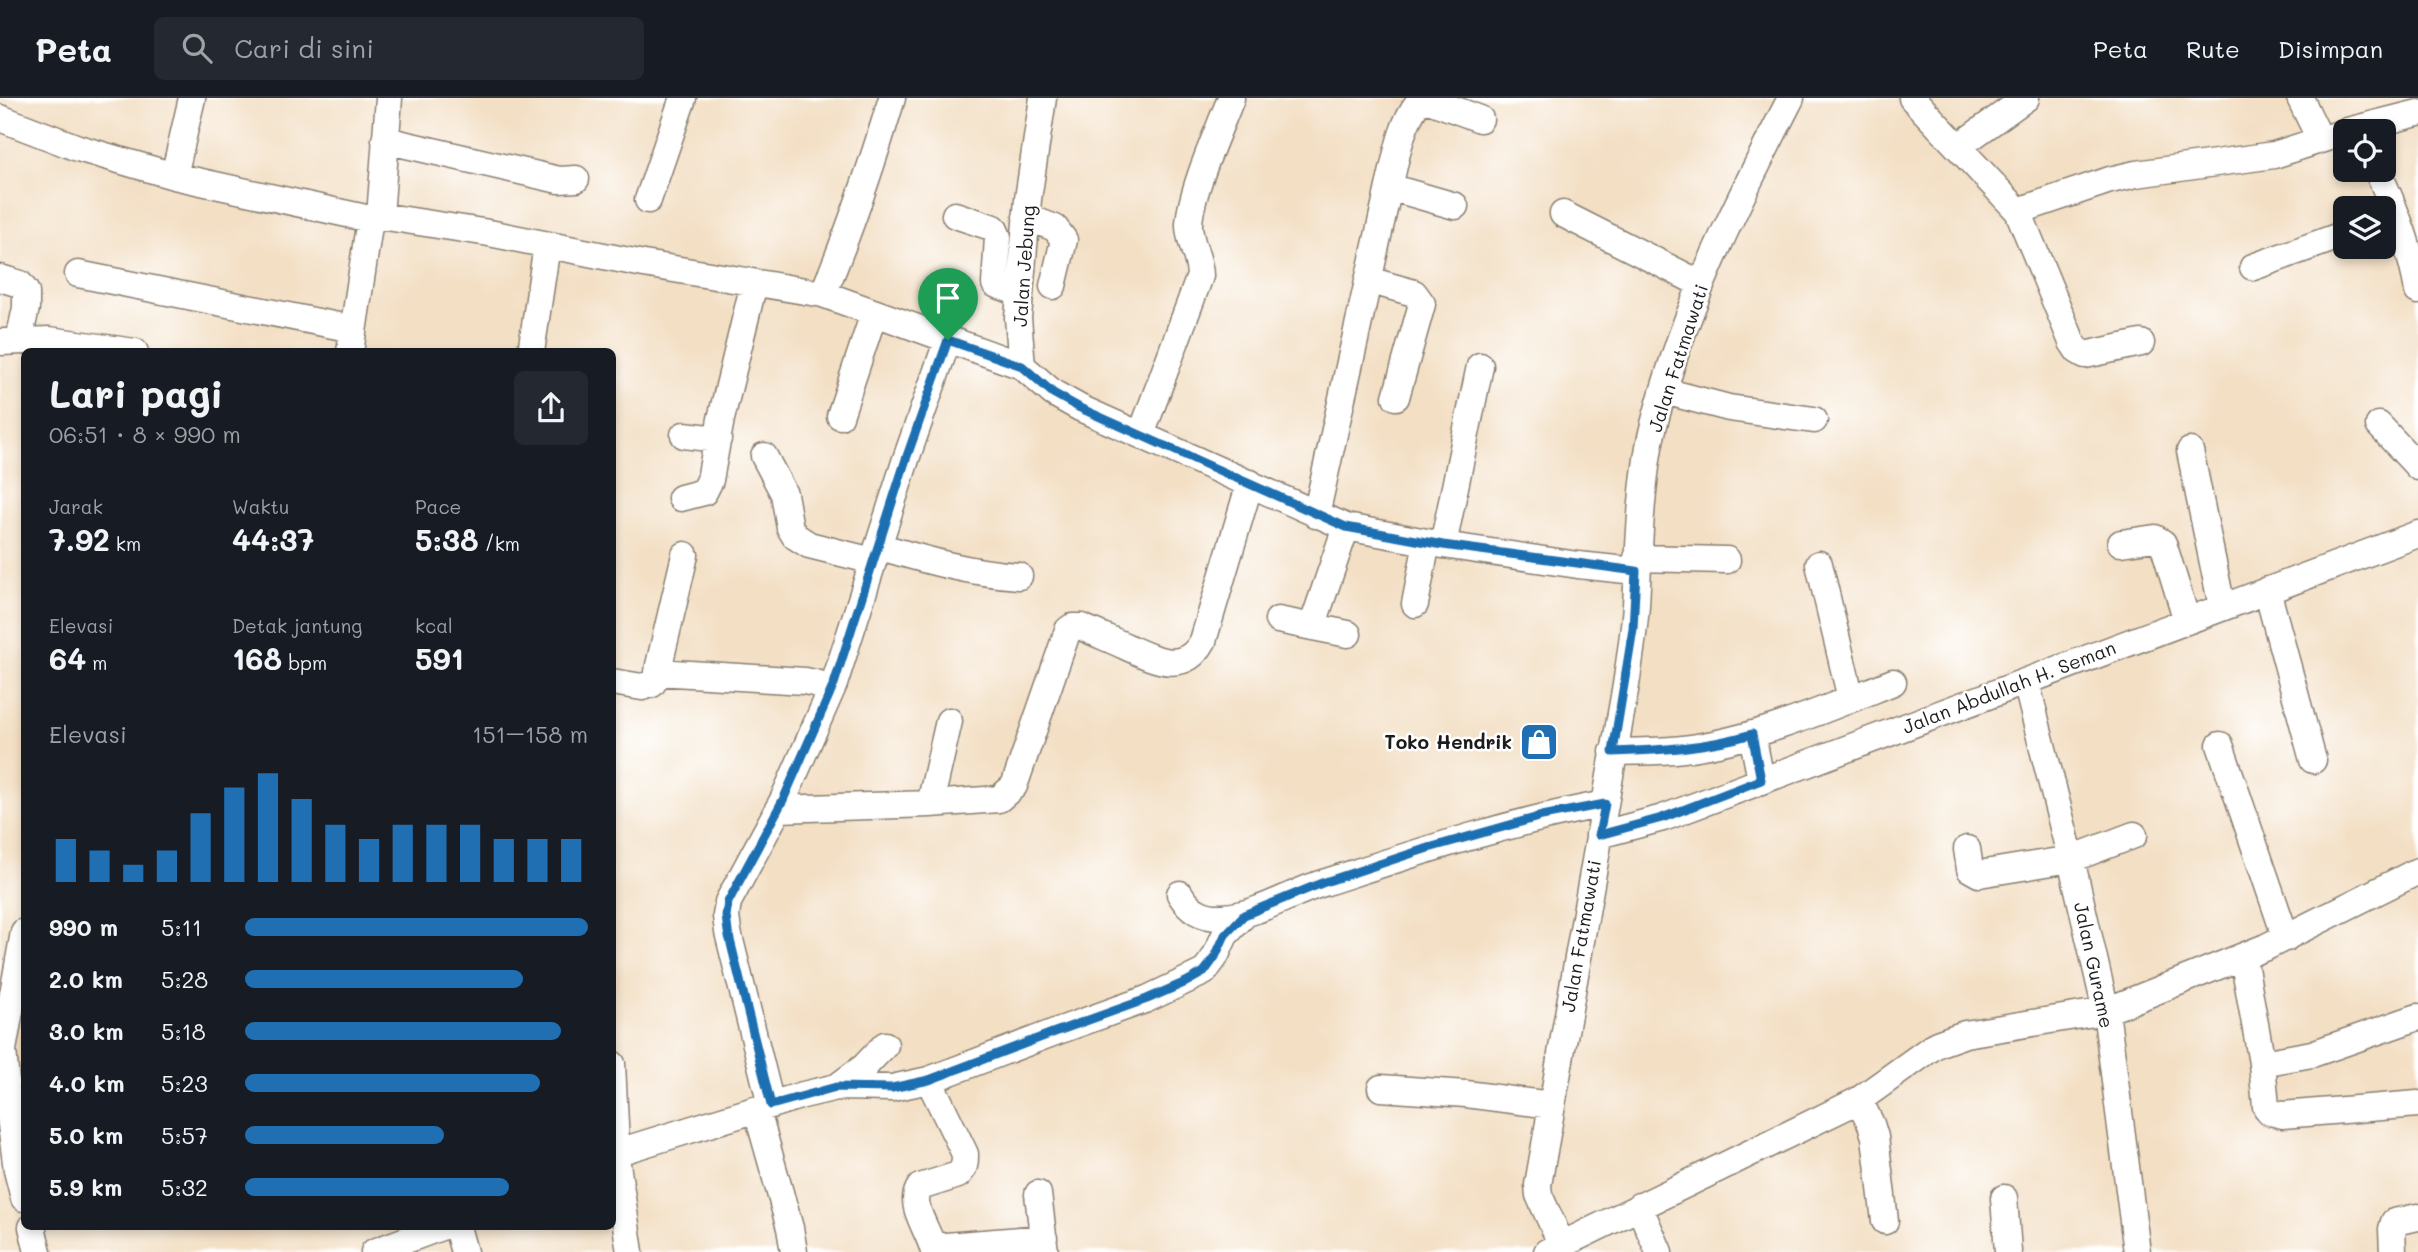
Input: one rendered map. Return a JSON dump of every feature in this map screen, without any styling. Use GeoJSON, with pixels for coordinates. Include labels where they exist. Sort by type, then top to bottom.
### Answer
{"type":"FeatureCollection","features":[{"type":"Feature","properties":{"kind":"street"},"geometry":{"type":"LineString","coordinates":[[174,176],[192,98]]}},
{"type":"Feature","properties":{"kind":"street"},"geometry":{"type":"LineString","coordinates":[[78,274],[351,340],[375,218],[389,98]]}},
{"type":"Feature","properties":{"kind":"street"},"geometry":{"type":"LineString","coordinates":[[648,200],[683,98]]}},
{"type":"Feature","properties":{"kind":"street"},"geometry":{"type":"LineString","coordinates":[[823,294],[867,179],[892,98]]}},
{"type":"Feature","properties":{"kind":"street","name":"Jalan Jebung"},"geometry":{"type":"LineString","coordinates":[[1022,366],[1017,318],[1026,217],[1043,98]]}},
{"type":"Feature","properties":{"kind":"street"},"geometry":{"type":"LineString","coordinates":[[1141,435],[1200,276],[1199,257],[1189,230],[1193,200],[1231,98]]}},
{"type":"Feature","properties":{"kind":"street","name":"Jalan Fatmawati"},"geometry":{"type":"LineString","coordinates":[[1558,1249],[1538,1185],[1633,629],[1649,446],[1680,339],[1701,284],[1791,98]]}},
{"type":"Feature","properties":{"kind":"street"},"geometry":{"type":"LineString","coordinates":[[1912,98],[1959,145],[2018,211],[2078,351],[2090,355],[2141,343]]}},
{"type":"Feature","properties":{"kind":"street"},"geometry":{"type":"LineString","coordinates":[[1959,145],[2026,98]]}},
{"type":"Feature","properties":{"kind":"street"},"geometry":{"type":"LineString","coordinates":[[2300,98],[2333,123]]}},
{"type":"Feature","properties":{"kind":"street"},"geometry":{"type":"LineString","coordinates":[[1316,515],[1389,187],[1410,115],[1418,103],[1429,100],[1480,119]]}},
{"type":"Feature","properties":{"kind":"street"},"geometry":{"type":"LineString","coordinates":[[2395,119],[2418,113]]}},
{"type":"Feature","properties":{"kind":"street"},"geometry":{"type":"LineString","coordinates":[[0,118],[78,148],[174,176],[375,218],[489,233],[547,246],[823,294],[1022,366],[1053,393],[1346,527],[1435,544],[1637,564],[1727,560]]}},
{"type":"Feature","properties":{"kind":"street"},"geometry":{"type":"LineString","coordinates":[[2018,211],[2110,180],[2274,155],[2333,136]]}},
{"type":"Feature","properties":{"kind":"street"},"geometry":{"type":"LineString","coordinates":[[385,140],[558,180],[576,179]]}},
{"type":"Feature","properties":{"kind":"street"},"geometry":{"type":"LineString","coordinates":[[1389,187],[1455,206]]}},
{"type":"Feature","properties":{"kind":"street"},"geometry":{"type":"LineString","coordinates":[[1563,214],[1701,284]]}},
{"type":"Feature","properties":{"kind":"street"},"geometry":{"type":"LineString","coordinates":[[955,215],[990,226],[998,232],[994,281],[1000,288],[1020,293]]}},
{"type":"Feature","properties":{"kind":"street"},"geometry":{"type":"LineString","coordinates":[[1026,217],[1055,228],[1064,240],[1053,286]]}},
{"type":"Feature","properties":{"kind":"street"},"geometry":{"type":"LineString","coordinates":[[2396,230],[2415,273],[2418,291]]}},
{"type":"Feature","properties":{"kind":"street"},"geometry":{"type":"LineString","coordinates":[[2253,267],[2333,238]]}},
{"type":"Feature","properties":{"kind":"street"},"geometry":{"type":"LineString","coordinates":[[532,348],[547,246]]}},
{"type":"Feature","properties":{"kind":"street"},"geometry":{"type":"LineString","coordinates":[[0,278],[20,284],[26,292],[26,307],[9,341],[49,340],[107,348]]}},
{"type":"Feature","properties":{"kind":"street"},"geometry":{"type":"LineString","coordinates":[[1368,280],[1414,293],[1422,304],[1396,397]]}},
{"type":"Feature","properties":{"kind":"street"},"geometry":{"type":"LineString","coordinates":[[681,498],[699,494],[708,486],[754,283]]}},
{"type":"Feature","properties":{"kind":"street"},"geometry":{"type":"LineString","coordinates":[[840,416],[874,313]]}},
{"type":"Feature","properties":{"kind":"street"},"geometry":{"type":"LineString","coordinates":[[794,1252],[728,932],[728,902],[778,809],[832,687],[948,340]]}},
{"type":"Feature","properties":{"kind":"street"},"geometry":{"type":"LineString","coordinates":[[1415,604],[1435,544],[1480,366]]}},
{"type":"Feature","properties":{"kind":"street"},"geometry":{"type":"LineString","coordinates":[[1664,391],[1730,408],[1814,420]]}},
{"type":"Feature","properties":{"kind":"street"},"geometry":{"type":"LineString","coordinates":[[2379,425],[2418,467]]}},
{"type":"Feature","properties":{"kind":"street"},"geometry":{"type":"LineString","coordinates":[[684,435],[718,439]]}},
{"type":"Feature","properties":{"kind":"street"},"geometry":{"type":"LineString","coordinates":[[2190,451],[2222,607]]}},
{"type":"Feature","properties":{"kind":"street"},"geometry":{"type":"LineString","coordinates":[[764,456],[783,494],[790,528],[794,536],[808,544],[1018,576]]}},
{"type":"Feature","properties":{"kind":"street"},"geometry":{"type":"LineString","coordinates":[[778,809],[999,799],[1014,786],[1065,635],[1072,627],[1082,627],[1168,663],[1192,656],[1203,641],[1250,483]]}},
{"type":"Feature","properties":{"kind":"street"},"geometry":{"type":"LineString","coordinates":[[1312,627],[1346,527]]}},
{"type":"Feature","properties":{"kind":"street","name":"Jalan Abdullah H. Seman"},"geometry":{"type":"LineString","coordinates":[[1599,835],[1662,818],[2418,534]]}},
{"type":"Feature","properties":{"kind":"street"},"geometry":{"type":"LineString","coordinates":[[2121,543],[2155,538],[2163,543],[2187,621]]}},
{"type":"Feature","properties":{"kind":"street"},"geometry":{"type":"LineString","coordinates":[[616,683],[648,687],[652,684],[685,555]]}},
{"type":"Feature","properties":{"kind":"street"},"geometry":{"type":"LineString","coordinates":[[1819,564],[1852,699]]}},
{"type":"Feature","properties":{"kind":"street"},"geometry":{"type":"LineString","coordinates":[[2267,590],[2313,760]]}},
{"type":"Feature","properties":{"kind":"street"},"geometry":{"type":"LineString","coordinates":[[1278,620],[1348,634]]}},
{"type":"Feature","properties":{"kind":"street"},"geometry":{"type":"LineString","coordinates":[[657,672],[805,681],[832,687]]}},
{"type":"Feature","properties":{"kind":"street"},"geometry":{"type":"LineString","coordinates":[[1613,752],[1682,750],[1730,741],[1893,682]]}},
{"type":"Feature","properties":{"kind":"street","name":"Jalan Gurame"},"geometry":{"type":"LineString","coordinates":[[2026,682],[2106,1011],[2137,1252]]}},
{"type":"Feature","properties":{"kind":"street"},"geometry":{"type":"LineString","coordinates":[[930,804],[949,721]]}},
{"type":"Feature","properties":{"kind":"street"},"geometry":{"type":"LineString","coordinates":[[1752,734],[1761,780]]}},
{"type":"Feature","properties":{"kind":"street"},"geometry":{"type":"LineString","coordinates":[[2220,745],[2286,938]]}},
{"type":"Feature","properties":{"kind":"street"},"geometry":{"type":"LineString","coordinates":[[1180,894],[1191,909],[1211,918],[1244,915],[1322,883],[1425,849],[1542,816],[1605,804]]}},
{"type":"Feature","properties":{"kind":"street"},"geometry":{"type":"LineString","coordinates":[[1967,849],[1970,869],[1979,874],[2071,859],[2134,835]]}},
{"type":"Feature","properties":{"kind":"street"},"geometry":{"type":"LineString","coordinates":[[1558,1249],[1639,1206],[1859,1100],[1937,1044],[1951,1038],[2106,1011],[2286,938],[2418,871]]}},
{"type":"Feature","properties":{"kind":"street"},"geometry":{"type":"LineString","coordinates":[[629,1252],[616,1160],[764,1108],[836,1087],[892,1088],[929,1080],[1147,999],[1204,972],[1215,957],[1225,935],[1244,915]]}},
{"type":"Feature","properties":{"kind":"street"},"geometry":{"type":"LineString","coordinates":[[16,932],[2,1050],[21,1186]]}},
{"type":"Feature","properties":{"kind":"street"},"geometry":{"type":"LineString","coordinates":[[2243,957],[2262,1063],[2266,1107],[2276,1115],[2418,1104]]}},
{"type":"Feature","properties":{"kind":"street"},"geometry":{"type":"LineString","coordinates":[[2262,1063],[2312,1054],[2418,1017]]}},
{"type":"Feature","properties":{"kind":"street"},"geometry":{"type":"LineString","coordinates":[[836,1087],[864,1067],[885,1045]]}},
{"type":"Feature","properties":{"kind":"street"},"geometry":{"type":"LineString","coordinates":[[929,1080],[965,1154],[965,1165],[958,1175],[920,1187],[917,1191],[915,1204],[933,1249],[1045,1245],[1038,1194]]}},
{"type":"Feature","properties":{"kind":"street"},"geometry":{"type":"LineString","coordinates":[[1381,1088],[1466,1094],[1551,1105]]}},
{"type":"Feature","properties":{"kind":"street"},"geometry":{"type":"LineString","coordinates":[[1859,1100],[1875,1137],[1885,1221]]}},
{"type":"Feature","properties":{"kind":"street"},"geometry":{"type":"LineString","coordinates":[[2004,1198],[2008,1252]]}},
{"type":"Feature","properties":{"kind":"street"},"geometry":{"type":"LineString","coordinates":[[1639,1206],[1659,1252]]}},
{"type":"Feature","properties":{"kind":"street"},"geometry":{"type":"LineString","coordinates":[[2393,1252],[2394,1222],[2418,1217]]}},
{"type":"Feature","properties":{"kind":"street"},"geometry":{"type":"LineString","coordinates":[[33,1230],[38,1252]]}},
{"type":"Feature","properties":{"kind":"street"},"geometry":{"type":"LineString","coordinates":[[374,1252],[433,1230]]}},
{"type":"Feature","properties":{"kind":"street"},"geometry":{"type":"LineString","coordinates":[[458,1230],[464,1252]]}},
{"type":"Feature","properties":{"kind":"place","name":"Toko Hendrik"},"geometry":{"type":"Point","coordinates":[1539,742]}},
{"type":"Feature","properties":{"kind":"route"},"geometry":{"type":"LineString","coordinates":[[948,340],[1022,366],[1053,393],[1080,408],[1346,527],[1443,545],[1636,571],[1636,606],[1626,685],[1613,752],[1682,750],[1752,734],[1761,780],[1662,818],[1599,835],[1605,804],[1542,816],[1425,849],[1322,883],[1244,915],[1225,935],[1215,957],[1204,972],[1147,999],[929,1080],[892,1088],[836,1087],[771,1105],[728,932],[728,902],[783,800],[834,684],[906,459],[948,340]]}}]}
